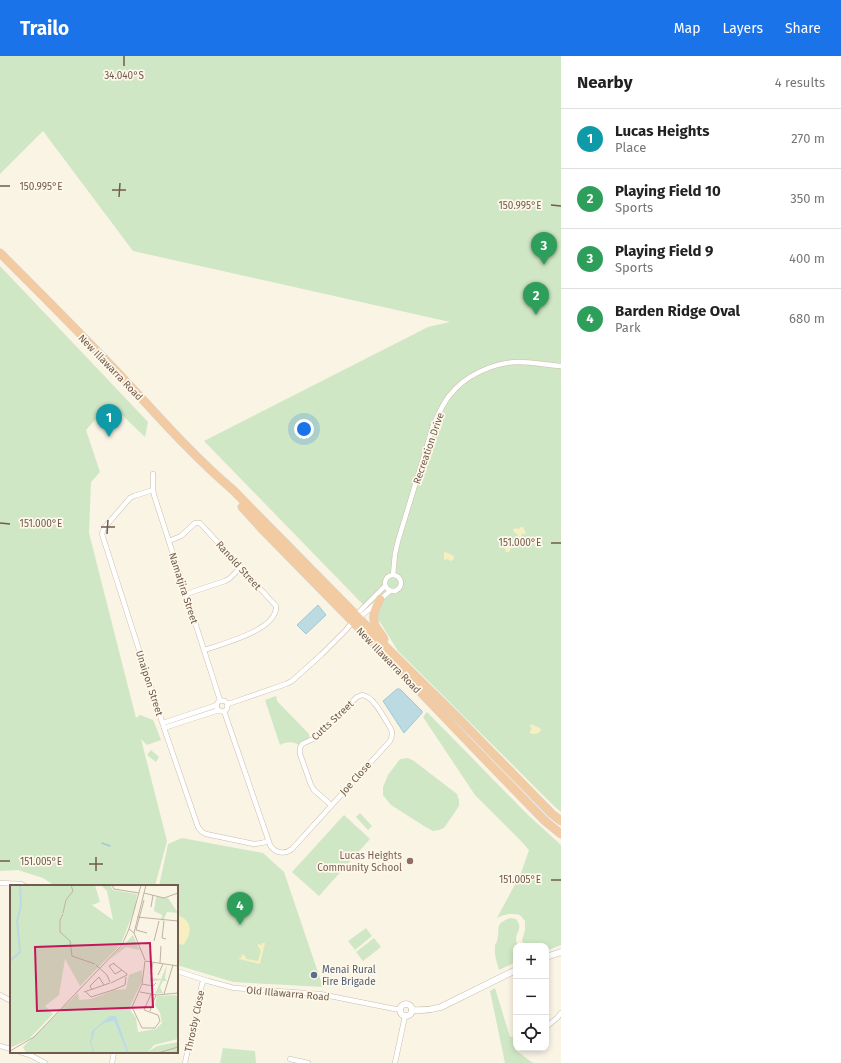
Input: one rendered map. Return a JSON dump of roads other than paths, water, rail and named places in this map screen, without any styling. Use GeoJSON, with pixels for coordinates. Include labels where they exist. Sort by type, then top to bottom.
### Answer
{"type":"FeatureCollection","features":[{"type":"Feature","properties":{"kind":"highway","name":"New Illawarra Road"},"geometry":{"type":"LineString","coordinates":[[0,253],[116,371],[172,432],[222,481],[230,493],[262,529],[389,650],[547,809],[561,821]]}},
{"type":"Feature","properties":{"kind":"highway"},"geometry":{"type":"LineString","coordinates":[[380,599],[375,609],[374,620],[377,629],[383,636],[389,650]]}},
{"type":"Feature","properties":{"kind":"highway","name":"New Illawarra Road"},"geometry":{"type":"LineString","coordinates":[[356,618],[545,821],[561,834]]}},
{"type":"Feature","properties":{"kind":"street","name":"Recreation Drive"},"geometry":{"type":"LineString","coordinates":[[393,574],[398,541],[433,426],[440,410],[450,394],[471,377],[496,365],[519,362],[561,366]]}},
{"type":"Feature","properties":{"kind":"street","name":"Namatjira Street"},"geometry":{"type":"LineString","coordinates":[[153,474],[153,490],[220,700]]}},
{"type":"Feature","properties":{"kind":"street","name":"Unaipon Street"},"geometry":{"type":"LineString","coordinates":[[153,490],[130,498],[104,528],[102,534],[164,728],[198,827],[202,832],[254,844],[268,841]]}},
{"type":"Feature","properties":{"kind":"street","name":"Ranold Street"},"geometry":{"type":"LineString","coordinates":[[169,541],[181,536],[193,524],[197,523],[203,525],[276,606],[274,616],[252,633],[204,650]]}},
{"type":"Feature","properties":{"kind":"street"},"geometry":{"type":"LineString","coordinates":[[186,594],[225,581],[241,567]]}},
{"type":"Feature","properties":{"kind":"street"},"geometry":{"type":"LineString","coordinates":[[228,704],[292,681],[346,630],[356,618],[385,586],[385,579],[388,576],[393,574],[399,578],[401,583],[398,590],[390,591],[356,618]]}},
{"type":"Feature","properties":{"kind":"street"},"geometry":{"type":"LineString","coordinates":[[385,586],[390,591]]}},
{"type":"Feature","properties":{"kind":"street","name":"Joe Close"},"geometry":{"type":"LineString","coordinates":[[268,841],[272,848],[278,852],[286,852],[292,849],[390,741],[392,729],[376,705],[368,697],[362,695]]}},
{"type":"Feature","properties":{"kind":"street","name":"Cutts Street"},"geometry":{"type":"LineString","coordinates":[[331,805],[314,790],[311,785],[300,754],[300,748],[302,744],[315,738],[357,697],[362,695]]}},
{"type":"Feature","properties":{"kind":"street"},"geometry":{"type":"LineString","coordinates":[[163,723],[217,704],[220,700],[226,701],[228,704]]}},
{"type":"Feature","properties":{"kind":"street"},"geometry":{"type":"LineString","coordinates":[[217,704],[217,708],[219,710]]}},
{"type":"Feature","properties":{"kind":"street"},"geometry":{"type":"LineString","coordinates":[[224,711],[227,709],[228,704]]}},
{"type":"Feature","properties":{"kind":"street"},"geometry":{"type":"LineString","coordinates":[[164,728],[219,710],[224,711]]}},
{"type":"Feature","properties":{"kind":"street"},"geometry":{"type":"LineString","coordinates":[[224,711],[268,841]]}},
{"type":"Feature","properties":{"kind":"street"},"geometry":{"type":"LineString","coordinates":[[0,883],[20,885]]}},
{"type":"Feature","properties":{"kind":"street"},"geometry":{"type":"LineString","coordinates":[[549,956],[561,952]]}},
{"type":"Feature","properties":{"kind":"street","name":"Old Illawarra Road"},"geometry":{"type":"LineString","coordinates":[[178,971],[234,988],[320,994],[401,1009]]}},
{"type":"Feature","properties":{"kind":"street"},"geometry":{"type":"LineString","coordinates":[[405,1016],[402,1014],[401,1009],[406,1004],[411,1007],[412,1010],[432,1010],[513,971]]}},
{"type":"Feature","properties":{"kind":"street","name":"Throsby Close"},"geometry":{"type":"LineString","coordinates":[[185,1063],[204,980]]}},
{"type":"Feature","properties":{"kind":"street"},"geometry":{"type":"LineString","coordinates":[[0,995],[10,1000]]}},
{"type":"Feature","properties":{"kind":"street"},"geometry":{"type":"LineString","coordinates":[[405,1016],[410,1015],[412,1010]]}},
{"type":"Feature","properties":{"kind":"street"},"geometry":{"type":"LineString","coordinates":[[549,1025],[558,1018],[561,1013]]}},
{"type":"Feature","properties":{"kind":"street"},"geometry":{"type":"LineString","coordinates":[[395,1063],[405,1016]]}},
{"type":"Feature","properties":{"kind":"street"},"geometry":{"type":"LineString","coordinates":[[0,1046],[10,1049]]}},
{"type":"Feature","properties":{"kind":"street"},"geometry":{"type":"LineString","coordinates":[[23,1053],[45,1063]]}},
{"type":"Feature","properties":{"kind":"street"},"geometry":{"type":"LineString","coordinates":[[112,1063],[114,1053]]}},
{"type":"Feature","properties":{"kind":"street"},"geometry":{"type":"LineString","coordinates":[[290,1059],[308,1063]]}},
{"type":"Feature","properties":{"kind":"water"},"geometry":{"type":"Polygon","coordinates":[[[318,605],[326,615],[306,634],[297,625],[318,605]]]}},
{"type":"Feature","properties":{"kind":"water"},"geometry":{"type":"Polygon","coordinates":[[[397,689],[400,689],[422,711],[422,713],[404,733],[383,701],[397,689]]]}},
{"type":"Feature","properties":{"kind":"waterway"},"geometry":{"type":"LineString","coordinates":[[102,843],[110,846]]}},
{"type":"Feature","properties":{"kind":"place","name":"Playing Field 9"},"geometry":{"type":"Point","coordinates":[544,265]}},
{"type":"Feature","properties":{"kind":"place","name":"Playing Field 10"},"geometry":{"type":"Point","coordinates":[536,315]}},
{"type":"Feature","properties":{"kind":"place","name":"Lucas Heights"},"geometry":{"type":"Point","coordinates":[109,437]}},
{"type":"Feature","properties":{"kind":"place","name":"Lucas Heights Community School"},"geometry":{"type":"Point","coordinates":[410,861]}},
{"type":"Feature","properties":{"kind":"place","name":"Barden Ridge Oval"},"geometry":{"type":"Point","coordinates":[240,925]}},
{"type":"Feature","properties":{"kind":"place","name":"Menai Rural Fire Brigade"},"geometry":{"type":"Point","coordinates":[314,975]}}]}
